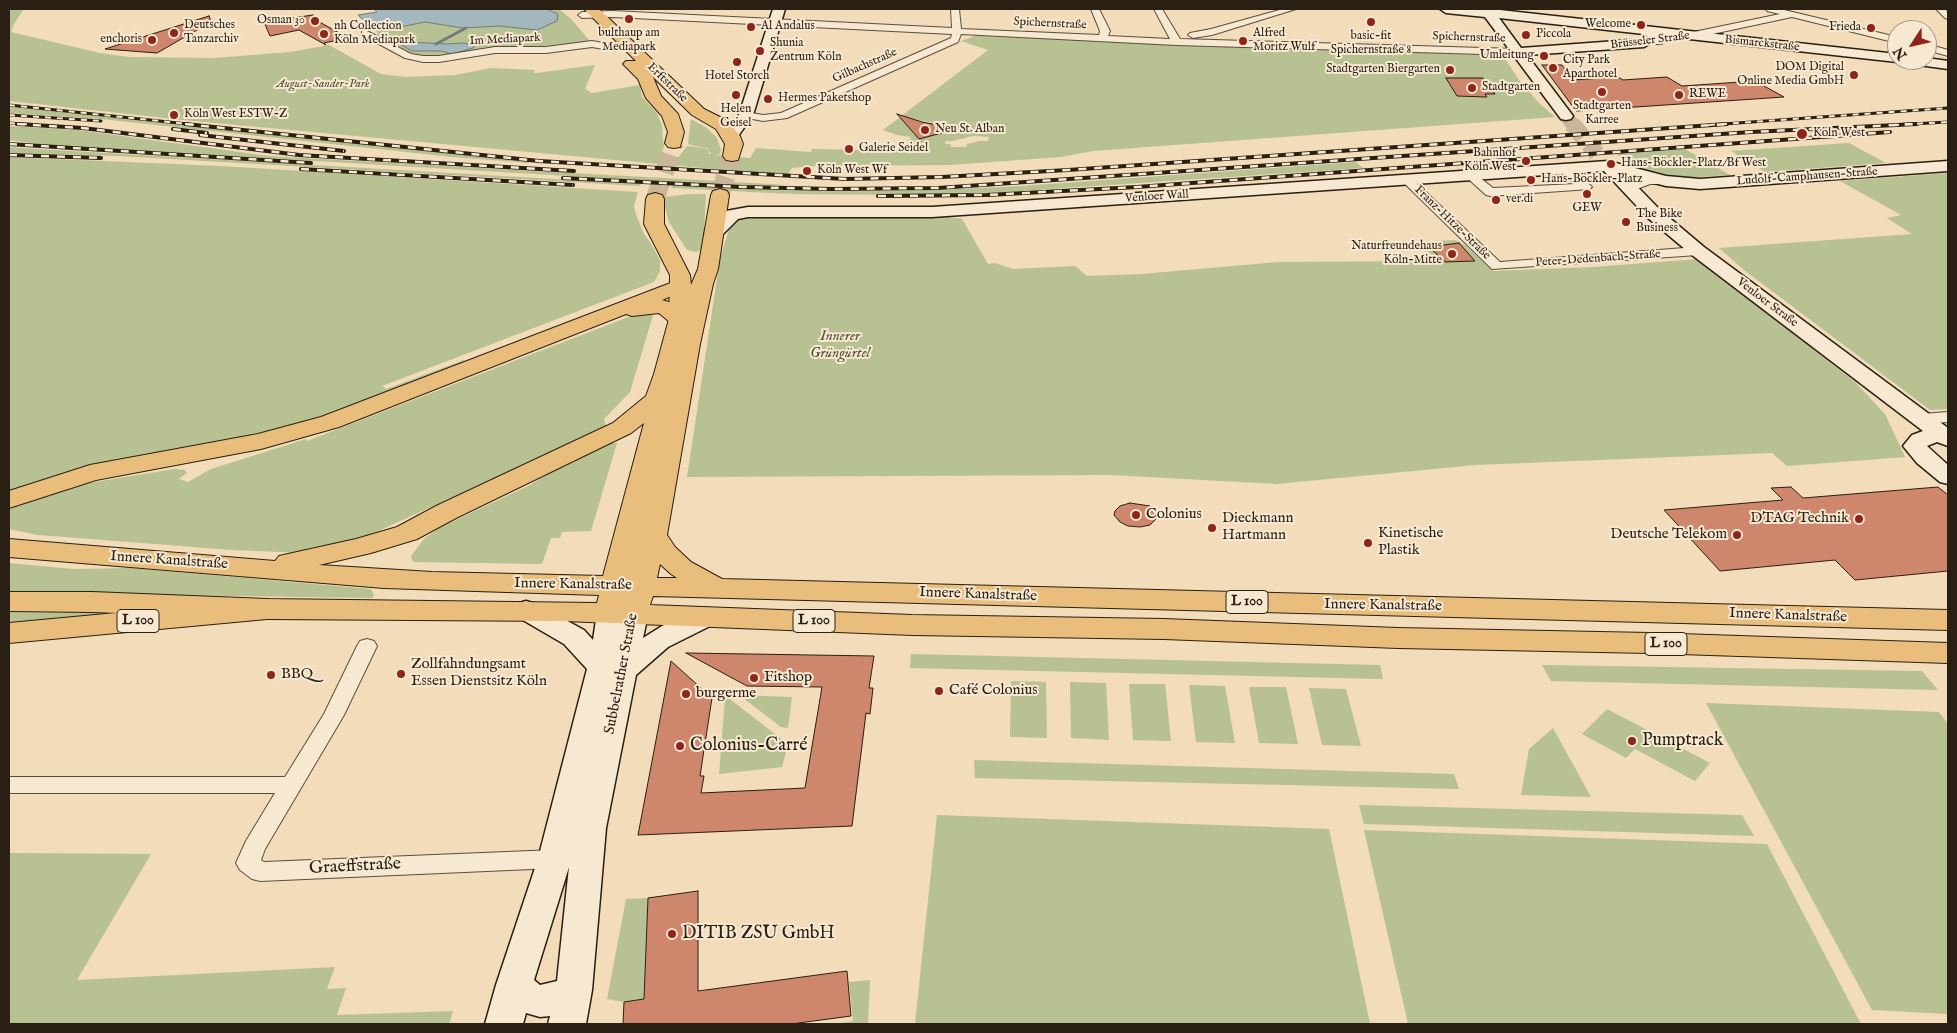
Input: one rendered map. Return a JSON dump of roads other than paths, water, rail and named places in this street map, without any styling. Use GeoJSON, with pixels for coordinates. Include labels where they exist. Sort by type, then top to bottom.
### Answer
{"type":"FeatureCollection","features":[{"type":"Feature","properties":{"kind":"main road","name":"Erftstraße"},"geometry":{"type":"LineString","coordinates":[[586,11],[597,40],[615,48],[645,77],[654,98],[670,114],[676,132],[674,143]]}},
{"type":"Feature","properties":{"kind":"main road","name":"Erftstraße"},"geometry":{"type":"LineString","coordinates":[[586,11],[698,112],[722,125],[731,136]]}},
{"type":"Feature","properties":{"kind":"main road"},"geometry":{"type":"LineString","coordinates":[[731,136],[734,144],[732,156]]}},
{"type":"Feature","properties":{"kind":"main road"},"geometry":{"type":"LineString","coordinates":[[9,500],[90,473],[261,441],[330,422],[681,285],[710,262],[720,195]]}},
{"type":"Feature","properties":{"kind":"main road"},"geometry":{"type":"LineString","coordinates":[[655,199],[654,224],[680,275],[681,285]]}},
{"type":"Feature","properties":{"kind":"main road"},"geometry":{"type":"LineString","coordinates":[[664,245],[710,262]]}},
{"type":"Feature","properties":{"kind":"main road","name":"Subbelrather Straße"},"geometry":{"type":"LineString","coordinates":[[625,600],[653,536],[675,427],[681,382],[702,284],[710,262]]}},
{"type":"Feature","properties":{"kind":"main road","name":"Subbelrather Straße"},"geometry":{"type":"LineString","coordinates":[[625,600],[656,423],[657,399],[666,374],[680,319],[681,285]]}},
{"type":"Feature","properties":{"kind":"main road"},"geometry":{"type":"LineString","coordinates":[[611,313],[661,306],[671,310],[680,319]]}},
{"type":"Feature","properties":{"kind":"main road"},"geometry":{"type":"LineString","coordinates":[[258,568],[345,551],[406,533],[622,428],[657,399]]}},
{"type":"Feature","properties":{"kind":"main road"},"geometry":{"type":"LineString","coordinates":[[391,609],[387,601],[384,579],[387,566],[406,533]]}},
{"type":"Feature","properties":{"kind":"main road"},"geometry":{"type":"LineString","coordinates":[[653,536],[665,553],[681,568],[717,589]]}},
{"type":"Feature","properties":{"kind":"main road","name":"Innere Kanalstraße"},"geometry":{"type":"LineString","coordinates":[[9,548],[625,600],[706,618],[912,625],[1164,629],[1431,639],[1650,643],[1948,653]]}},
{"type":"Feature","properties":{"kind":"main road","name":"Innere Kanalstraße"},"geometry":{"type":"LineString","coordinates":[[9,602],[92,602],[267,609],[526,610],[717,589],[1948,620]]}},
{"type":"Feature","properties":{"kind":"main road"},"geometry":{"type":"LineString","coordinates":[[1431,639],[1474,628],[1489,622],[1495,608]]}},
{"type":"Feature","properties":{"kind":"main road","name":"L 100"},"geometry":{"type":"LineString","coordinates":[[9,633],[267,609]]}},
{"type":"Feature","properties":{"kind":"street"},"geometry":{"type":"LineString","coordinates":[[955,9],[958,31]]}},
{"type":"Feature","properties":{"kind":"street"},"geometry":{"type":"LineString","coordinates":[[1095,9],[1105,31],[1104,39]]}},
{"type":"Feature","properties":{"kind":"street"},"geometry":{"type":"LineString","coordinates":[[1158,9],[1175,39],[1205,34],[1292,9]]}},
{"type":"Feature","properties":{"kind":"street","name":"Bismarckstraße"},"geometry":{"type":"LineString","coordinates":[[1446,9],[1487,12],[1644,32],[1887,57]]}},
{"type":"Feature","properties":{"kind":"street"},"geometry":{"type":"LineString","coordinates":[[1770,9],[1887,38]]}},
{"type":"Feature","properties":{"kind":"street","name":"Brüsseler Straße"},"geometry":{"type":"LineString","coordinates":[[1517,52],[1658,42],[1810,9]]}},
{"type":"Feature","properties":{"kind":"street"},"geometry":{"type":"LineString","coordinates":[[1940,9],[1948,16]]}},
{"type":"Feature","properties":{"kind":"street","name":"Spichernstraße"},"geometry":{"type":"LineString","coordinates":[[586,11],[777,15],[958,31],[1104,39],[1175,39],[1517,52]]}},
{"type":"Feature","properties":{"kind":"street"},"geometry":{"type":"LineString","coordinates":[[1487,12],[1566,116]]}},
{"type":"Feature","properties":{"kind":"street"},"geometry":{"type":"LineString","coordinates":[[731,136],[746,115],[777,15]]}},
{"type":"Feature","properties":{"kind":"street","name":"Gilbachstraße"},"geometry":{"type":"LineString","coordinates":[[746,115],[763,118],[783,116],[955,40],[958,31]]}},
{"type":"Feature","properties":{"kind":"street","name":"Bismarckstraße"},"geometry":{"type":"LineString","coordinates":[[1644,32],[1658,37],[1660,40],[1658,42]]}},
{"type":"Feature","properties":{"kind":"street","name":"Im Mediapark"},"geometry":{"type":"LineString","coordinates":[[365,33],[408,56],[427,59],[480,51],[546,50],[597,40]]}},
{"type":"Feature","properties":{"kind":"street","name":"Venloer Wall"},"geometry":{"type":"LineString","coordinates":[[714,233],[732,215],[748,212],[932,212],[1562,168],[1602,160]]}},
{"type":"Feature","properties":{"kind":"street","name":"Ludolf-Camphausen-Straße"},"geometry":{"type":"LineString","coordinates":[[1602,160],[1666,181]]}},
{"type":"Feature","properties":{"kind":"street","name":"Venloer Straße"},"geometry":{"type":"LineString","coordinates":[[1602,160],[1654,214],[1698,252],[1922,419],[1946,430]]}},
{"type":"Feature","properties":{"kind":"street","name":"Ludolf-Camphausen-Straße"},"geometry":{"type":"LineString","coordinates":[[1629,188],[1649,181],[1723,184],[1948,166]]}},
{"type":"Feature","properties":{"kind":"street"},"geometry":{"type":"LineString","coordinates":[[1470,175],[1490,192],[1586,186],[1562,168]]}},
{"type":"Feature","properties":{"kind":"street","name":"Franz-Hitze-Straße"},"geometry":{"type":"LineString","coordinates":[[1407,180],[1497,266]]}},
{"type":"Feature","properties":{"kind":"street","name":"Peter-Dedenbach-Straße"},"geometry":{"type":"LineString","coordinates":[[1497,266],[1698,252]]}},
{"type":"Feature","properties":{"kind":"street"},"geometry":{"type":"LineString","coordinates":[[1946,430],[1929,435],[1920,440],[1915,446],[1925,458],[1946,474]]}},
{"type":"Feature","properties":{"kind":"street","name":"Subbelrather Straße"},"geometry":{"type":"LineString","coordinates":[[571,1007],[590,828],[612,669],[625,600]]}},
{"type":"Feature","properties":{"kind":"street","name":"L 100"},"geometry":{"type":"LineString","coordinates":[[526,610],[574,637],[612,669]]}},
{"type":"Feature","properties":{"kind":"street"},"geometry":{"type":"LineString","coordinates":[[612,669],[672,632],[706,618]]}},
{"type":"Feature","properties":{"kind":"street","name":"Graeffstraße"},"geometry":{"type":"LineString","coordinates":[[368,646],[334,715],[254,847],[248,863],[260,872],[555,859]]}},
{"type":"Feature","properties":{"kind":"street","name":"Subbelrather Straße"},"geometry":{"type":"LineString","coordinates":[[504,1024],[514,985],[555,859],[612,669]]}},
{"type":"Feature","properties":{"kind":"street"},"geometry":{"type":"LineString","coordinates":[[9,785],[293,785]]}},
{"type":"Feature","properties":{"kind":"street"},"geometry":{"type":"LineString","coordinates":[[514,985],[527,996],[540,1000],[553,999],[571,1007]]}},
{"type":"Feature","properties":{"kind":"water"},"geometry":{"type":"Polygon","coordinates":[[[374,9],[546,9],[558,14],[557,21],[537,30],[499,26],[463,28],[425,22],[400,27],[365,22],[358,15],[377,12],[374,9]]]}},
{"type":"Feature","properties":{"kind":"water"},"geometry":{"type":"Polygon","coordinates":[[[410,42],[464,43],[475,46],[452,54],[441,51],[412,51],[400,44],[410,42]]]}},
{"type":"Feature","properties":{"kind":"waterway"},"geometry":{"type":"LineString","coordinates":[[436,44],[466,28]]}},
{"type":"Feature","properties":{"kind":"tunnel"},"geometry":{"type":"LineString","coordinates":[[1566,116],[1573,125]]}},
{"type":"Feature","properties":{"kind":"tunnel"},"geometry":{"type":"LineString","coordinates":[[1572,124],[1597,154]]}},
{"type":"Feature","properties":{"kind":"tunnel"},"geometry":{"type":"LineString","coordinates":[[655,199],[674,143]]}},
{"type":"Feature","properties":{"kind":"tunnel"},"geometry":{"type":"LineString","coordinates":[[720,195],[732,156]]}},
{"type":"Feature","properties":{"kind":"railway"},"geometry":{"type":"LineString","coordinates":[[9,105],[197,125]]}},
{"type":"Feature","properties":{"kind":"railway"},"geometry":{"type":"LineString","coordinates":[[1709,125],[1948,108]]}},
{"type":"Feature","properties":{"kind":"railway"},"geometry":{"type":"LineString","coordinates":[[9,115],[101,121]]}},
{"type":"Feature","properties":{"kind":"railway"},"geometry":{"type":"LineString","coordinates":[[1893,125],[1948,122]]}},
{"type":"Feature","properties":{"kind":"railway"},"geometry":{"type":"LineString","coordinates":[[9,123],[36,125]]}},
{"type":"Feature","properties":{"kind":"railway"},"geometry":{"type":"LineString","coordinates":[[17,124],[83,128],[299,155],[574,171]]}},
{"type":"Feature","properties":{"kind":"railway"},"geometry":{"type":"LineString","coordinates":[[185,124],[539,161],[845,179],[942,177],[1068,170],[1727,124]]}},
{"type":"Feature","properties":{"kind":"railway"},"geometry":{"type":"LineString","coordinates":[[563,178],[742,187],[832,189],[938,188],[1751,132],[1917,124]]}},
{"type":"Feature","properties":{"kind":"railway"},"geometry":{"type":"LineString","coordinates":[[173,129],[207,133]]}},
{"type":"Feature","properties":{"kind":"railway"},"geometry":{"type":"LineString","coordinates":[[878,196],[987,195],[1137,187],[1890,132]]}},
{"type":"Feature","properties":{"kind":"railway"},"geometry":{"type":"LineString","coordinates":[[200,135],[344,151]]}},
{"type":"Feature","properties":{"kind":"railway"},"geometry":{"type":"LineString","coordinates":[[9,144],[311,163]]}},
{"type":"Feature","properties":{"kind":"railway"},"geometry":{"type":"LineString","coordinates":[[9,155],[101,158]]}},
{"type":"Feature","properties":{"kind":"railway"},"geometry":{"type":"LineString","coordinates":[[301,169],[573,185]]}},
{"type":"Feature","properties":{"kind":"place","name":"bulthaup am Mediapark"},"geometry":{"type":"Point","coordinates":[629,19]}},
{"type":"Feature","properties":{"kind":"place","name":"Osman 30"},"geometry":{"type":"Point","coordinates":[315,21]}},
{"type":"Feature","properties":{"kind":"place","name":"basic-fit Spichernstraße 8"},"geometry":{"type":"Point","coordinates":[1371,22]}},
{"type":"Feature","properties":{"kind":"place","name":"Welcome"},"geometry":{"type":"Point","coordinates":[1641,25]}},
{"type":"Feature","properties":{"kind":"place","name":"Al Andalus"},"geometry":{"type":"Point","coordinates":[751,27]}},
{"type":"Feature","properties":{"kind":"place","name":"Frieda"},"geometry":{"type":"Point","coordinates":[1871,28]}},
{"type":"Feature","properties":{"kind":"place","name":"Deutsches Tanzarchiv"},"geometry":{"type":"Point","coordinates":[174,33]}},
{"type":"Feature","properties":{"kind":"place","name":"nh Collection Köln Mediapark"},"geometry":{"type":"Point","coordinates":[324,34]}},
{"type":"Feature","properties":{"kind":"place","name":"Piccola"},"geometry":{"type":"Point","coordinates":[1526,35]}},
{"type":"Feature","properties":{"kind":"place","name":"enchoris"},"geometry":{"type":"Point","coordinates":[152,40]}},
{"type":"Feature","properties":{"kind":"place","name":"Alfred Moritz Wulf"},"geometry":{"type":"Point","coordinates":[1243,41]}},
{"type":"Feature","properties":{"kind":"place","name":"Shunia Zentrum Köln"},"geometry":{"type":"Point","coordinates":[760,51]}},
{"type":"Feature","properties":{"kind":"place","name":"Umleitung"},"geometry":{"type":"Point","coordinates":[1544,56]}},
{"type":"Feature","properties":{"kind":"place","name":"Hotel Storch"},"geometry":{"type":"Point","coordinates":[737,62]}},
{"type":"Feature","properties":{"kind":"place","name":"City Park Aparthotel"},"geometry":{"type":"Point","coordinates":[1553,68]}},
{"type":"Feature","properties":{"kind":"place","name":"Stadtgarten Biergarten"},"geometry":{"type":"Point","coordinates":[1450,70]}},
{"type":"Feature","properties":{"kind":"place","name":"DOM Digital Online Media GmbH"},"geometry":{"type":"Point","coordinates":[1854,75]}},
{"type":"Feature","properties":{"kind":"place","name":"Stadtgarten"},"geometry":{"type":"Point","coordinates":[1472,88]}},
{"type":"Feature","properties":{"kind":"place","name":"Stadtgarten Karree"},"geometry":{"type":"Point","coordinates":[1602,92]}},
{"type":"Feature","properties":{"kind":"place","name":"Helen Geisel"},"geometry":{"type":"Point","coordinates":[736,95]}},
{"type":"Feature","properties":{"kind":"place","name":"REWE"},"geometry":{"type":"Point","coordinates":[1679,95]}},
{"type":"Feature","properties":{"kind":"place","name":"Hermes Paketshop"},"geometry":{"type":"Point","coordinates":[768,99]}},
{"type":"Feature","properties":{"kind":"place","name":"Köln West ESTW-Z"},"geometry":{"type":"Point","coordinates":[174,115]}},
{"type":"Feature","properties":{"kind":"place","name":"Neu St. Alban"},"geometry":{"type":"Point","coordinates":[925,130]}},
{"type":"Feature","properties":{"kind":"place","name":"Köln West"},"geometry":{"type":"Point","coordinates":[1802,134]}},
{"type":"Feature","properties":{"kind":"place","name":"Galerie Seidel"},"geometry":{"type":"Point","coordinates":[849,149]}},
{"type":"Feature","properties":{"kind":"place","name":"Bahnhof Köln West"},"geometry":{"type":"Point","coordinates":[1526,161]}},
{"type":"Feature","properties":{"kind":"place","name":"Hans-Böckler-Platz/Bf West"},"geometry":{"type":"Point","coordinates":[1611,164]}},
{"type":"Feature","properties":{"kind":"place","name":"Köln West Wf"},"geometry":{"type":"Point","coordinates":[807,171]}},
{"type":"Feature","properties":{"kind":"place","name":"Hans-Böckler-Platz"},"geometry":{"type":"Point","coordinates":[1531,180]}},
{"type":"Feature","properties":{"kind":"place","name":"GEW"},"geometry":{"type":"Point","coordinates":[1587,194]}},
{"type":"Feature","properties":{"kind":"place","name":"ver.di"},"geometry":{"type":"Point","coordinates":[1496,200]}},
{"type":"Feature","properties":{"kind":"place","name":"The Bike Business"},"geometry":{"type":"Point","coordinates":[1626,222]}},
{"type":"Feature","properties":{"kind":"place","name":"Naturfreundehaus Köln-Mitte"},"geometry":{"type":"Point","coordinates":[1452,254]}},
{"type":"Feature","properties":{"kind":"place","name":"Colonius"},"geometry":{"type":"Point","coordinates":[1136,515]}},
{"type":"Feature","properties":{"kind":"place","name":"DTAG Technik"},"geometry":{"type":"Point","coordinates":[1859,519]}},
{"type":"Feature","properties":{"kind":"place","name":"Dieckmann Hartmann"},"geometry":{"type":"Point","coordinates":[1212,528]}},
{"type":"Feature","properties":{"kind":"place","name":"Deutsche Telekom"},"geometry":{"type":"Point","coordinates":[1737,535]}},
{"type":"Feature","properties":{"kind":"place","name":"Kinetische Plastik"},"geometry":{"type":"Point","coordinates":[1368,543]}},
{"type":"Feature","properties":{"kind":"place","name":"Zollfahndungsamt Essen Dienstsitz Köln"},"geometry":{"type":"Point","coordinates":[401,674]}},
{"type":"Feature","properties":{"kind":"place","name":"BBQ"},"geometry":{"type":"Point","coordinates":[271,675]}},
{"type":"Feature","properties":{"kind":"place","name":"Fitshop"},"geometry":{"type":"Point","coordinates":[754,678]}},
{"type":"Feature","properties":{"kind":"place","name":"Café Colonius"},"geometry":{"type":"Point","coordinates":[939,691]}},
{"type":"Feature","properties":{"kind":"place","name":"burgerme"},"geometry":{"type":"Point","coordinates":[686,694]}},
{"type":"Feature","properties":{"kind":"place","name":"Pumptrack"},"geometry":{"type":"Point","coordinates":[1632,741]}},
{"type":"Feature","properties":{"kind":"place","name":"Colonius-Carré"},"geometry":{"type":"Point","coordinates":[680,746]}},
{"type":"Feature","properties":{"kind":"place","name":"DITIB ZSU GmbH"},"geometry":{"type":"Point","coordinates":[672,934]}},
{"type":"Feature","properties":{"kind":"park label","name":"August-Sander-Park"},"geometry":{"type":"Point","coordinates":[323,85]}},
{"type":"Feature","properties":{"kind":"park label","name":"Innerer Grüngürtel"},"geometry":{"type":"Point","coordinates":[840,346]}}]}
